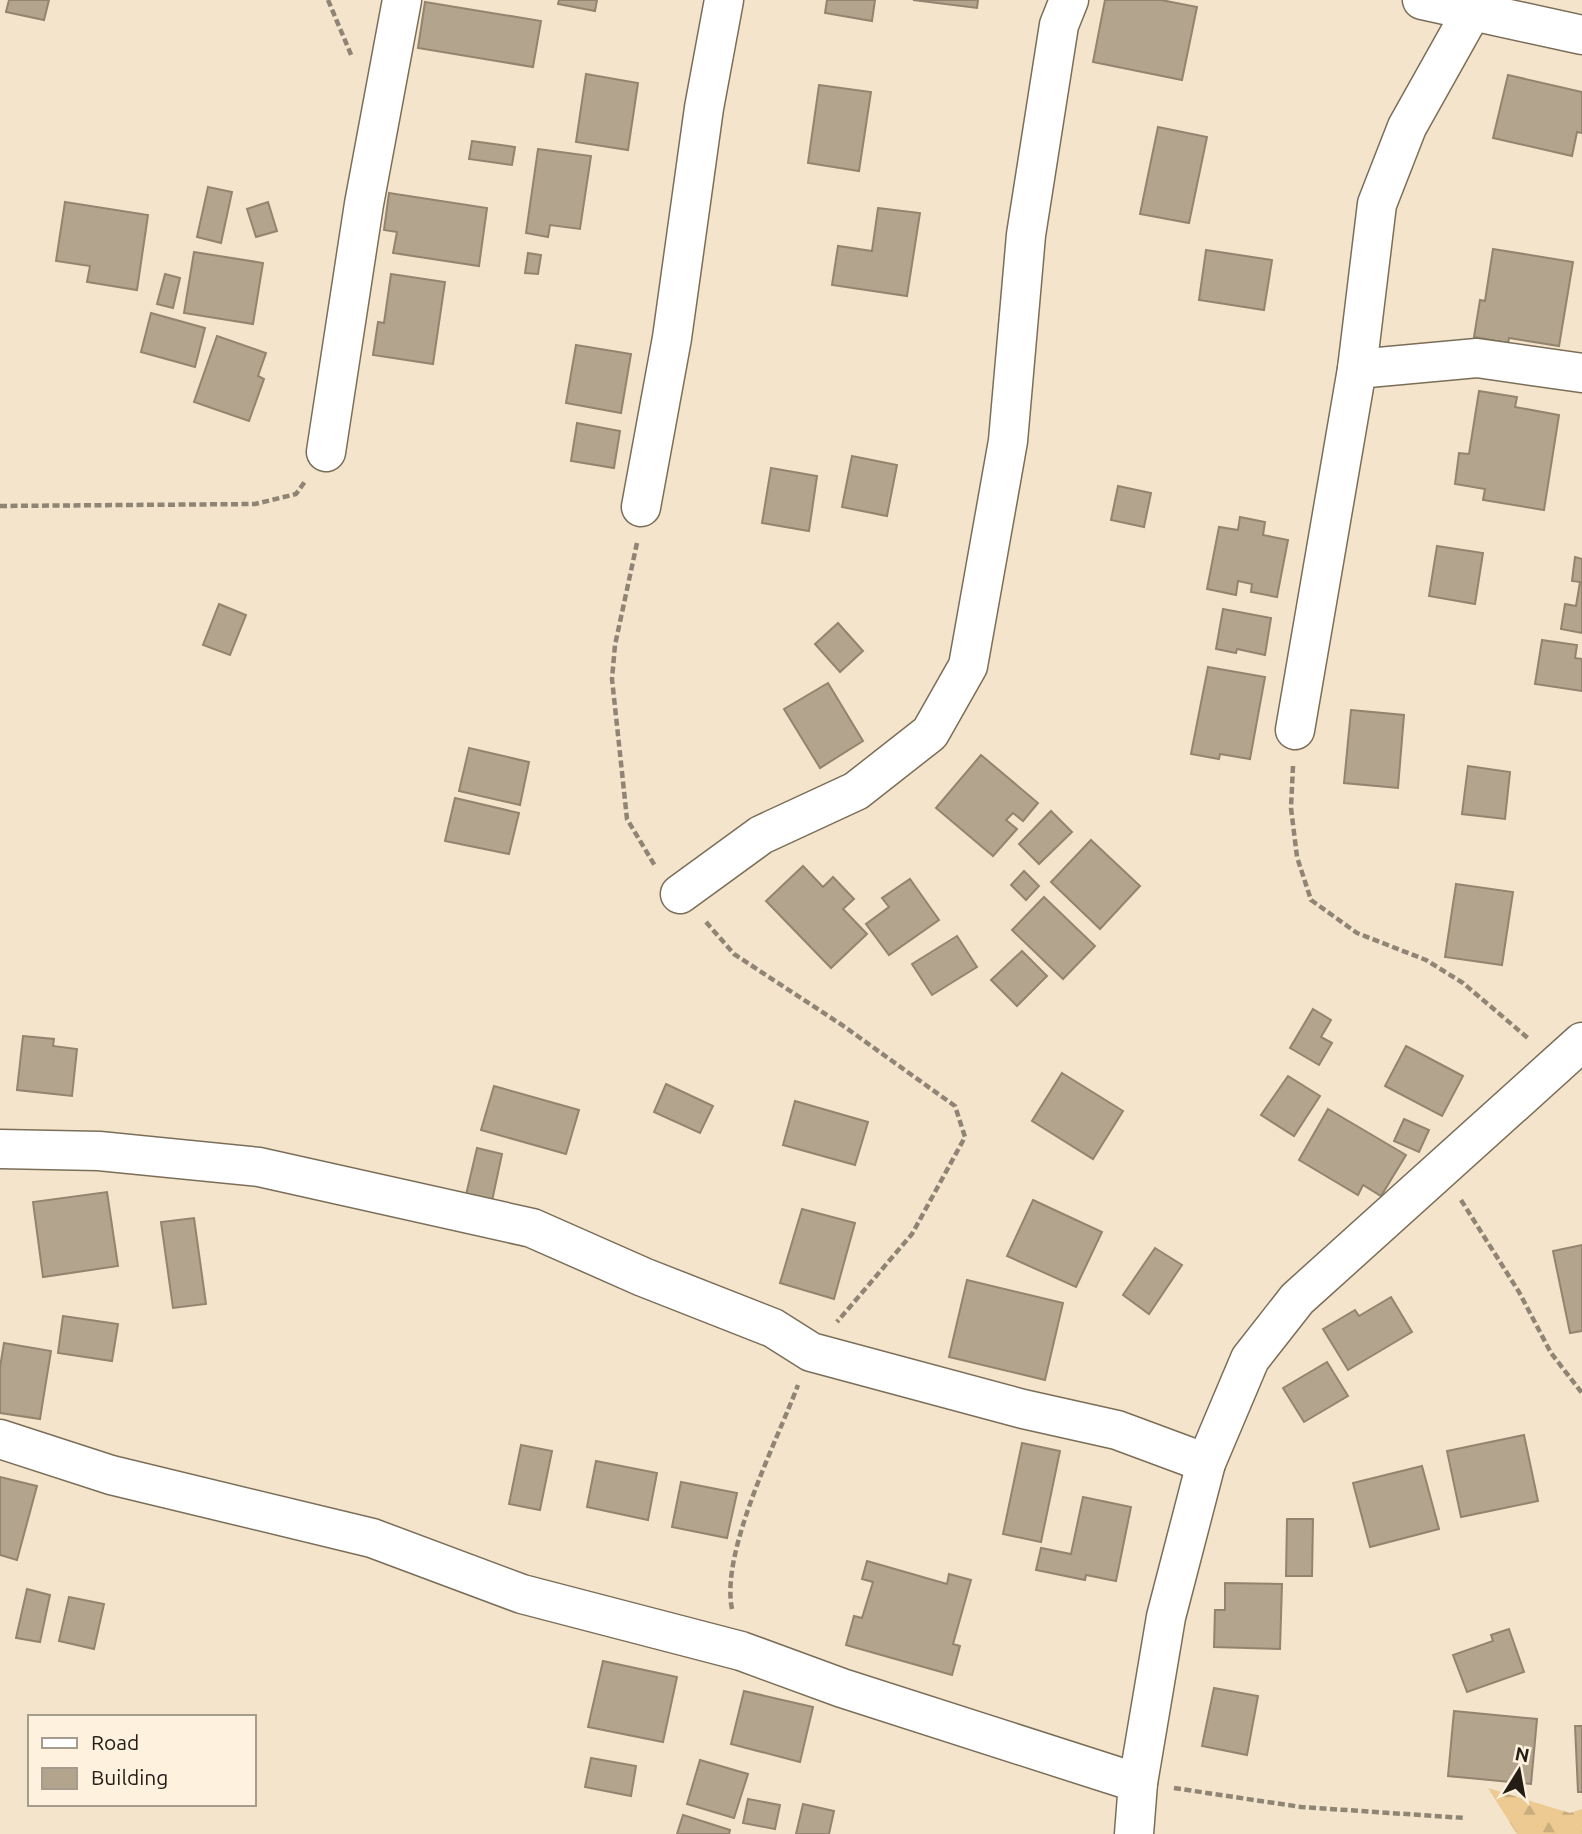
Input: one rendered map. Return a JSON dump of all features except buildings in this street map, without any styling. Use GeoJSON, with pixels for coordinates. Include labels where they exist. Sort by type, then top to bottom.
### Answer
{"type":"FeatureCollection","features":[{"type":"Feature","properties":{"kind":"street"},"geometry":{"type":"LineString","coordinates":[[326,452],[364,204],[402,0]]}},
{"type":"Feature","properties":{"kind":"street"},"geometry":{"type":"LineString","coordinates":[[641,507],[672,338],[704,108],[724,0]]}},
{"type":"Feature","properties":{"kind":"street"},"geometry":{"type":"LineString","coordinates":[[680,894],[761,835],[856,791],[930,733],[968,666],[1009,441],[1026,235],[1059,25],[1069,0]]}},
{"type":"Feature","properties":{"kind":"street"},"geometry":{"type":"LineString","coordinates":[[1422,0],[1582,35]]}},
{"type":"Feature","properties":{"kind":"street"},"geometry":{"type":"LineString","coordinates":[[1295,730],[1357,369],[1377,204],[1407,127],[1472,11]]}},
{"type":"Feature","properties":{"kind":"street"},"geometry":{"type":"LineString","coordinates":[[1357,369],[1477,358],[1582,373]]}},
{"type":"Feature","properties":{"kind":"street"},"geometry":{"type":"LineString","coordinates":[[1134,1834],[1138,1783],[1166,1617],[1206,1464],[1250,1359],[1297,1299],[1570,1054]]}},
{"type":"Feature","properties":{"kind":"street"},"geometry":{"type":"LineString","coordinates":[[0,1149],[99,1151],[259,1167],[532,1228],[643,1277],[773,1328],[811,1352],[1023,1409],[1117,1430],[1206,1464]]}},
{"type":"Feature","properties":{"kind":"street"},"geometry":{"type":"LineString","coordinates":[[0,1439],[111,1475],[372,1538],[522,1594],[740,1651],[842,1688],[1138,1783]]}},
{"type":"Feature","properties":{"kind":"path"},"geometry":{"type":"LineString","coordinates":[[0,506],[255,504],[296,494],[326,452]]}},
{"type":"Feature","properties":{"kind":"path"},"geometry":{"type":"LineString","coordinates":[[641,507],[635,560],[615,645],[612,679],[627,819],[654,865],[734,954],[842,1025],[955,1106],[965,1138],[912,1234],[811,1352],[737,1543],[729,1593],[740,1651]]}},
{"type":"Feature","properties":{"kind":"path"},"geometry":{"type":"LineString","coordinates":[[1295,730],[1291,808],[1297,857],[1311,900],[1357,933],[1426,960],[1570,1054]]}},
{"type":"Feature","properties":{"kind":"path"},"geometry":{"type":"LineString","coordinates":[[1438,1173],[1471,1212],[1551,1353],[1582,1393]]}},
{"type":"Feature","properties":{"kind":"path"},"geometry":{"type":"LineString","coordinates":[[1138,1783],[1301,1807],[1465,1818]]}},
{"type":"Feature","properties":{"kind":"green space"},"geometry":{"type":"Polygon","coordinates":[[[1488,1788],[1570,1813],[1582,1809],[1582,1834],[1517,1834],[1488,1788]]]}}]}
